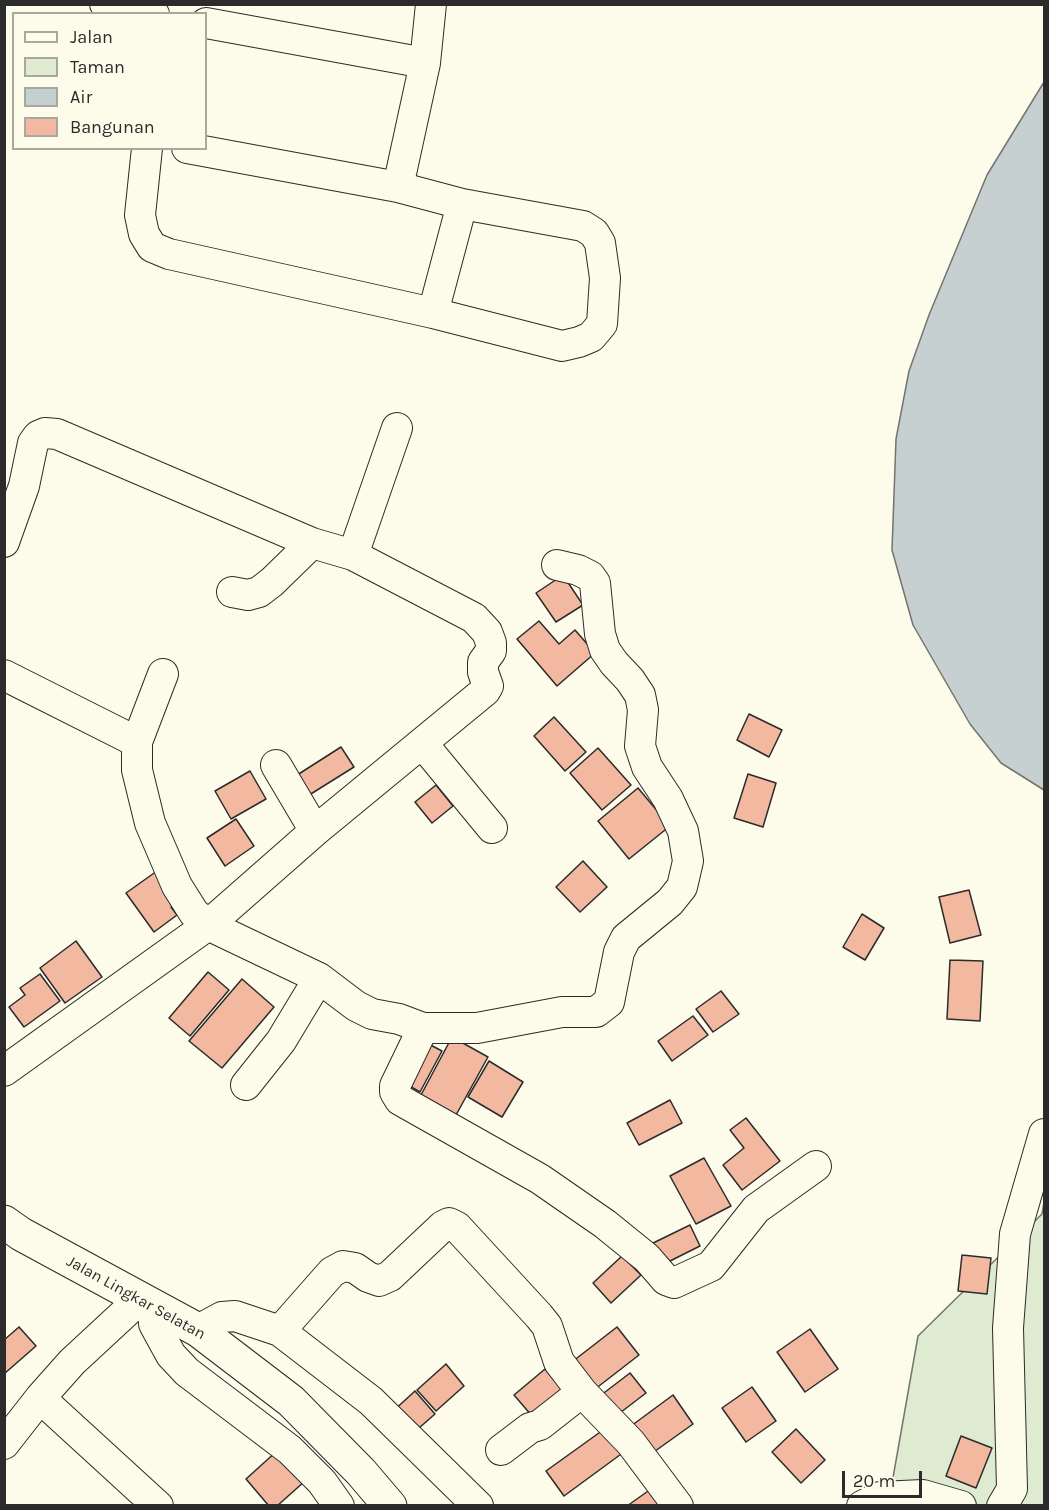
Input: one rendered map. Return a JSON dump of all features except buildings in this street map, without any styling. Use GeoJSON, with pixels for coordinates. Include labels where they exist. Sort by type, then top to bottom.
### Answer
{"type":"FeatureCollection","features":[{"type":"Feature","properties":{"kind":"main road","name":"Jalan Lingkar Selatan"},"geometry":{"type":"LineString","coordinates":[[4,1222],[21,1234],[198,1330],[291,1401],[361,1472],[390,1506]]}},
{"type":"Feature","properties":{"kind":"street"},"geometry":{"type":"LineString","coordinates":[[105,4],[144,12]]}},
{"type":"Feature","properties":{"kind":"street"},"geometry":{"type":"LineString","coordinates":[[399,187],[425,63],[431,4]]}},
{"type":"Feature","properties":{"kind":"street"},"geometry":{"type":"LineString","coordinates":[[207,23],[425,63]]}},
{"type":"Feature","properties":{"kind":"street"},"geometry":{"type":"LineString","coordinates":[[147,150],[140,215],[144,234],[152,247],[169,254],[433,313],[562,346],[591,337],[602,324],[605,278],[600,243],[594,233],[583,226],[462,204],[399,187],[198,150]]}},
{"type":"Feature","properties":{"kind":"street"},"geometry":{"type":"LineString","coordinates":[[433,313],[462,204]]}},
{"type":"Feature","properties":{"kind":"street"},"geometry":{"type":"LineString","coordinates":[[352,555],[398,428]]}},
{"type":"Feature","properties":{"kind":"street"},"geometry":{"type":"LineString","coordinates":[[4,542],[14,485],[33,443],[38,436],[45,433],[57,434],[312,543],[352,555],[474,618],[487,632],[491,643],[491,651],[483,662],[483,672],[488,686],[485,691],[315,831],[208,926],[4,1071]]}},
{"type":"Feature","properties":{"kind":"street"},"geometry":{"type":"LineString","coordinates":[[232,592],[248,595],[259,592],[312,543]]}},
{"type":"Feature","properties":{"kind":"street"},"geometry":{"type":"LineString","coordinates":[[163,674],[137,742],[137,770],[150,824],[177,886],[194,913],[208,926],[319,978],[356,1006],[372,1014],[399,1019],[423,1028],[477,1028],[562,1012],[596,1012],[609,1002],[619,952],[626,938],[670,902],[682,887],[688,861],[683,831],[668,799],[647,767],[640,746],[643,710],[640,695],[605,650],[600,634],[595,583],[590,576],[578,570],[557,565]]}},
{"type":"Feature","properties":{"kind":"street"},"geometry":{"type":"LineString","coordinates":[[4,675],[137,742]]}},
{"type":"Feature","properties":{"kind":"street"},"geometry":{"type":"LineString","coordinates":[[422,743],[492,828]]}},
{"type":"Feature","properties":{"kind":"street"},"geometry":{"type":"LineString","coordinates":[[276,765],[315,831]]}},
{"type":"Feature","properties":{"kind":"street"},"geometry":{"type":"LineString","coordinates":[[246,1084],[281,1041],[319,978]]}},
{"type":"Feature","properties":{"kind":"street"},"geometry":{"type":"LineString","coordinates":[[423,1028],[395,1086],[395,1092],[400,1100],[540,1179],[606,1224],[647,1258],[666,1280],[674,1283],[711,1266],[756,1209],[816,1166]]}},
{"type":"Feature","properties":{"kind":"street"},"geometry":{"type":"LineString","coordinates":[[1002,1506],[1012,1489],[1008,1328],[1015,1234],[1044,1134]]}},
{"type":"Feature","properties":{"kind":"street"},"geometry":{"type":"LineString","coordinates":[[280,1331],[332,1272],[343,1266],[355,1268],[379,1281],[390,1276],[449,1223],[457,1227],[543,1321],[552,1338],[559,1362],[582,1392],[631,1443],[678,1506]]}},
{"type":"Feature","properties":{"kind":"street"},"geometry":{"type":"LineString","coordinates":[[4,1444],[72,1362],[147,1302],[154,1324],[171,1355],[187,1372],[291,1450],[322,1482],[339,1506]]}},
{"type":"Feature","properties":{"kind":"street"},"geometry":{"type":"LineString","coordinates":[[198,1330],[222,1317],[235,1316],[280,1331],[371,1401],[478,1506]]}},
{"type":"Feature","properties":{"kind":"street"},"geometry":{"type":"LineString","coordinates":[[501,1450],[530,1428],[540,1425],[582,1392]]}},
{"type":"Feature","properties":{"kind":"street"},"geometry":{"type":"LineString","coordinates":[[40,1398],[158,1506]]}},
{"type":"Feature","properties":{"kind":"street"},"geometry":{"type":"LineString","coordinates":[[862,1506],[880,1497],[923,1495],[961,1506]]}},
{"type":"Feature","properties":{"kind":"green space"},"geometry":{"type":"Polygon","coordinates":[[[1044,1202],[1044,1505],[888,1506],[918,1336],[1042,1214],[1044,1202]]]}},
{"type":"Feature","properties":{"kind":"water"},"geometry":{"type":"Polygon","coordinates":[[[1044,82],[1044,790],[1001,763],[970,724],[913,625],[892,550],[896,439],[909,371],[929,315],[987,175],[1044,82]]]}}]}
